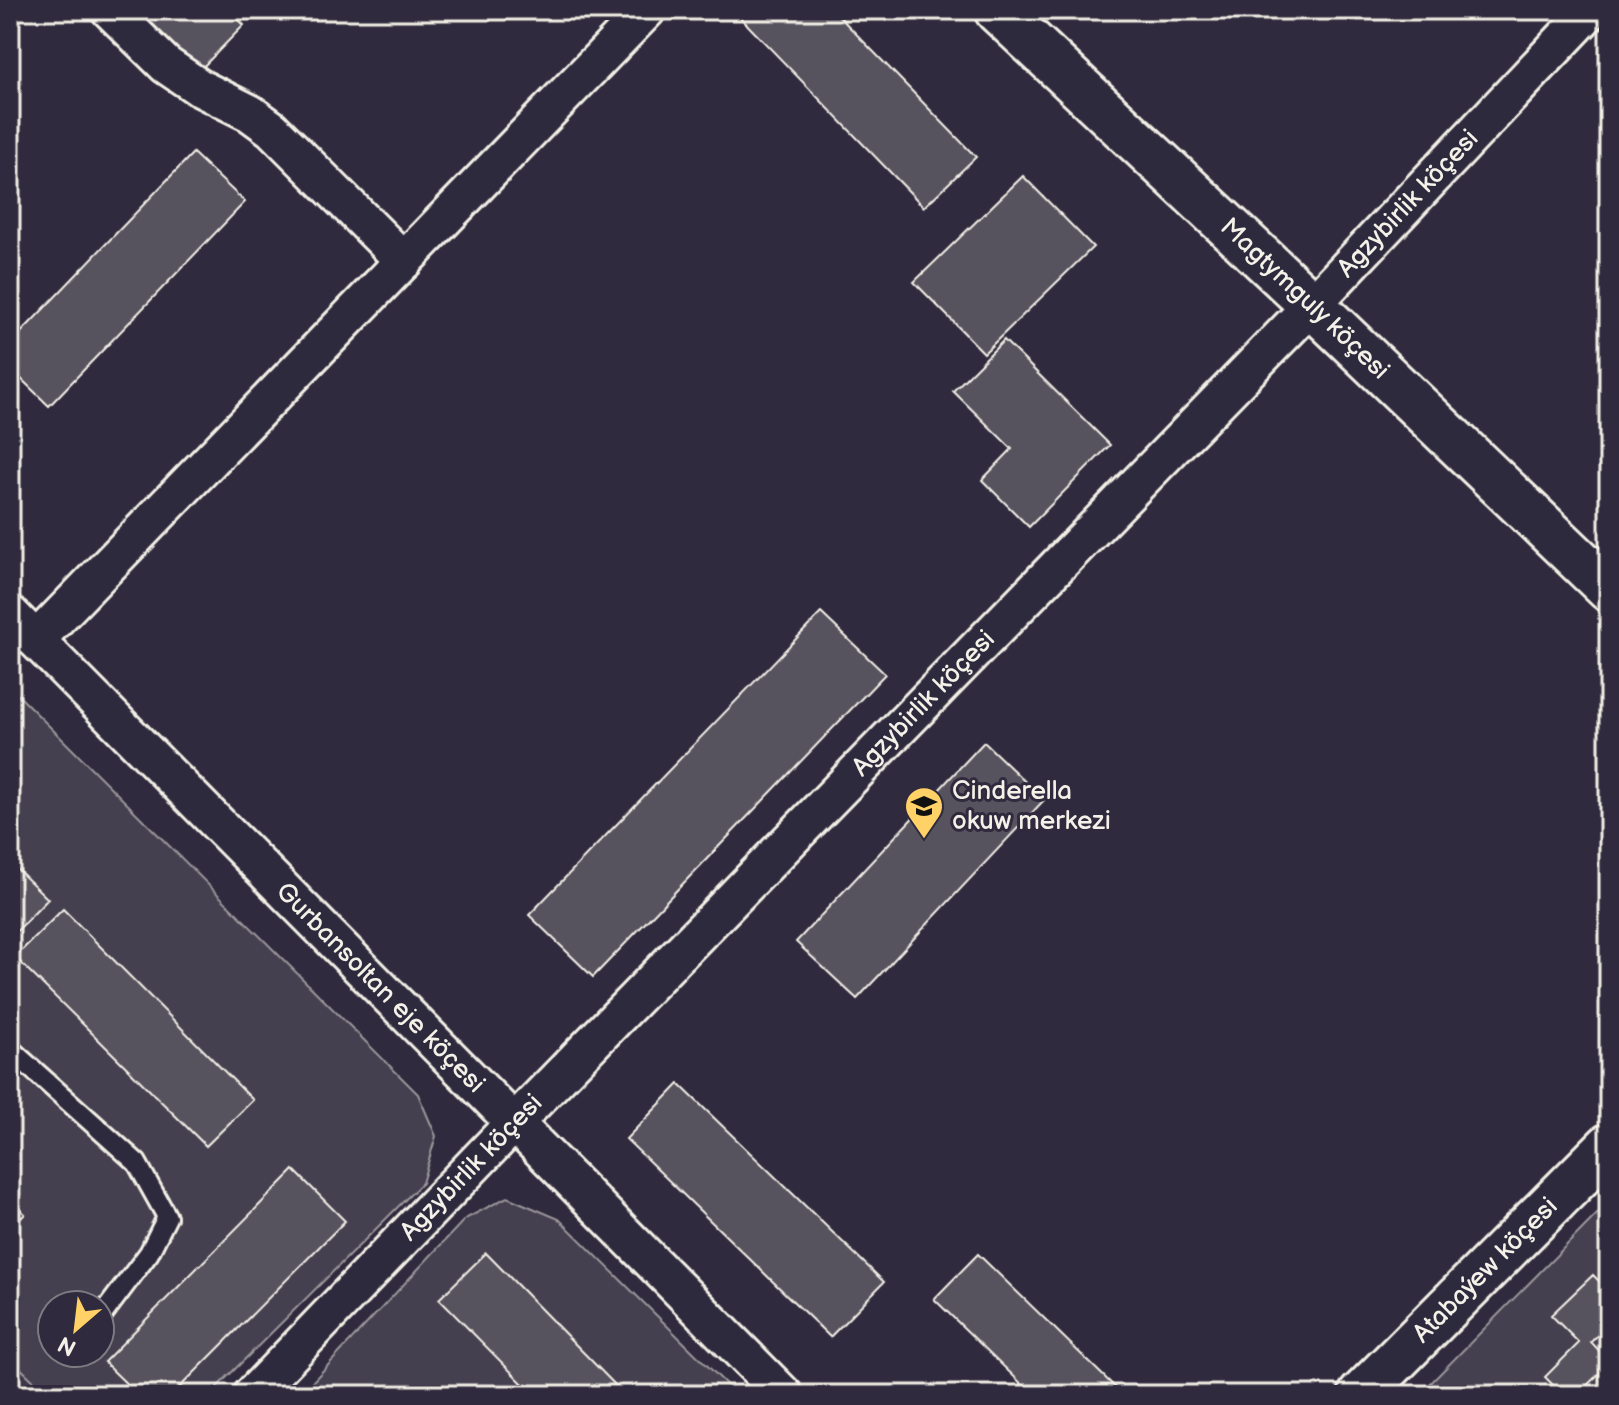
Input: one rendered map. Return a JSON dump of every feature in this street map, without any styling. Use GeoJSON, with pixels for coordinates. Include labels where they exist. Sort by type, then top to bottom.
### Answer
{"type":"FeatureCollection","features":[{"type":"Feature","properties":{"kind":"main road","name":"Magtymguly köçesi"},"geometry":{"type":"LineString","coordinates":[[997,10],[1609,589]]}},
{"type":"Feature","properties":{"kind":"main road","name":"Atabaýew köçesi"},"geometry":{"type":"LineString","coordinates":[[1361,1395],[1609,1146]]}},
{"type":"Feature","properties":{"kind":"street"},"geometry":{"type":"LineString","coordinates":[[110,10],[166,65],[272,129],[404,261]]}},
{"type":"Feature","properties":{"kind":"street","name":"Agzybirlik köçesi"},"geometry":{"type":"LineString","coordinates":[[252,1395],[1312,305],[1591,10]]}},
{"type":"Feature","properties":{"kind":"street"},"geometry":{"type":"LineString","coordinates":[[36,640],[404,261],[634,14]]}},
{"type":"Feature","properties":{"kind":"street","name":"Gurbansoltan eje köçesi"},"geometry":{"type":"LineString","coordinates":[[10,614],[784,1395]]}},
{"type":"Feature","properties":{"kind":"lane"},"geometry":{"type":"LineString","coordinates":[[10,1049],[137,1163],[167,1217],[149,1253],[116,1297]]}},
{"type":"Feature","properties":{"kind":"shaded area"},"geometry":{"type":"Polygon","coordinates":[[[10,687],[418,1094],[436,1136],[422,1183],[209,1395],[48,1395],[10,1358],[10,687]]]}},
{"type":"Feature","properties":{"kind":"shaded area"},"geometry":{"type":"Polygon","coordinates":[[[507,1197],[559,1219],[737,1395],[300,1395],[465,1219],[507,1197]]]}},
{"type":"Feature","properties":{"kind":"shaded area"},"geometry":{"type":"Polygon","coordinates":[[[1609,1202],[1609,1395],[1419,1395],[1609,1202]]]}},
{"type":"Feature","properties":{"kind":"shaded area"},"geometry":{"type":"Polygon","coordinates":[[[10,1358],[48,1395],[10,1395],[10,1358]]]}},
{"type":"Feature","properties":{"kind":"building"},"geometry":{"type":"Polygon","coordinates":[[[129,10],[229,10],[244,25],[194,76],[129,10]]]}},
{"type":"Feature","properties":{"kind":"building"},"geometry":{"type":"Polygon","coordinates":[[[733,10],[833,10],[976,157],[924,207],[733,10]]]}},
{"type":"Feature","properties":{"kind":"building"},"geometry":{"type":"Polygon","coordinates":[[[193,153],[245,202],[49,406],[10,368],[10,344],[193,153]]]}},
{"type":"Feature","properties":{"kind":"building"},"geometry":{"type":"Polygon","coordinates":[[[1023,176],[1093,247],[984,353],[914,282],[1023,176]]]}},
{"type":"Feature","properties":{"kind":"building"},"geometry":{"type":"Polygon","coordinates":[[[1004,340],[1110,445],[1029,527],[982,480],[1012,449],[953,391],[1004,340]]]}},
{"type":"Feature","properties":{"kind":"building"},"geometry":{"type":"Polygon","coordinates":[[[821,613],[885,674],[593,977],[529,915],[821,613]]]}},
{"type":"Feature","properties":{"kind":"building"},"geometry":{"type":"Polygon","coordinates":[[[984,742],[1044,800],[857,999],[796,942],[984,742]]]}},
{"type":"Feature","properties":{"kind":"building"},"geometry":{"type":"Polygon","coordinates":[[[10,862],[48,899],[10,938],[10,862]]]}},
{"type":"Feature","properties":{"kind":"building"},"geometry":{"type":"Polygon","coordinates":[[[63,909],[253,1100],[206,1146],[15,957],[63,909]]]}},
{"type":"Feature","properties":{"kind":"building"},"geometry":{"type":"Polygon","coordinates":[[[679,1084],[884,1282],[830,1337],[626,1139],[679,1084]]]}},
{"type":"Feature","properties":{"kind":"building"},"geometry":{"type":"Polygon","coordinates":[[[294,1170],[345,1221],[172,1395],[138,1395],[111,1369],[116,1369],[116,1350],[294,1170]]]}},
{"type":"Feature","properties":{"kind":"building"},"geometry":{"type":"Polygon","coordinates":[[[10,1199],[25,1214],[10,1229],[10,1199]]]}},
{"type":"Feature","properties":{"kind":"building"},"geometry":{"type":"Polygon","coordinates":[[[486,1253],[625,1395],[534,1395],[439,1299],[486,1253]]]}},
{"type":"Feature","properties":{"kind":"building"},"geometry":{"type":"Polygon","coordinates":[[[978,1254],[1123,1395],[1033,1395],[934,1299],[978,1254]]]}},
{"type":"Feature","properties":{"kind":"building"},"geometry":{"type":"Polygon","coordinates":[[[1593,1275],[1609,1291],[1609,1324],[1591,1342],[1609,1364],[1577,1395],[1563,1395],[1545,1377],[1579,1343],[1551,1315],[1593,1275]]]}},
{"type":"Feature","properties":{"kind":"place","name":"Cinderella okuw merkezi"},"geometry":{"type":"Point","coordinates":[924,840]}}]}
